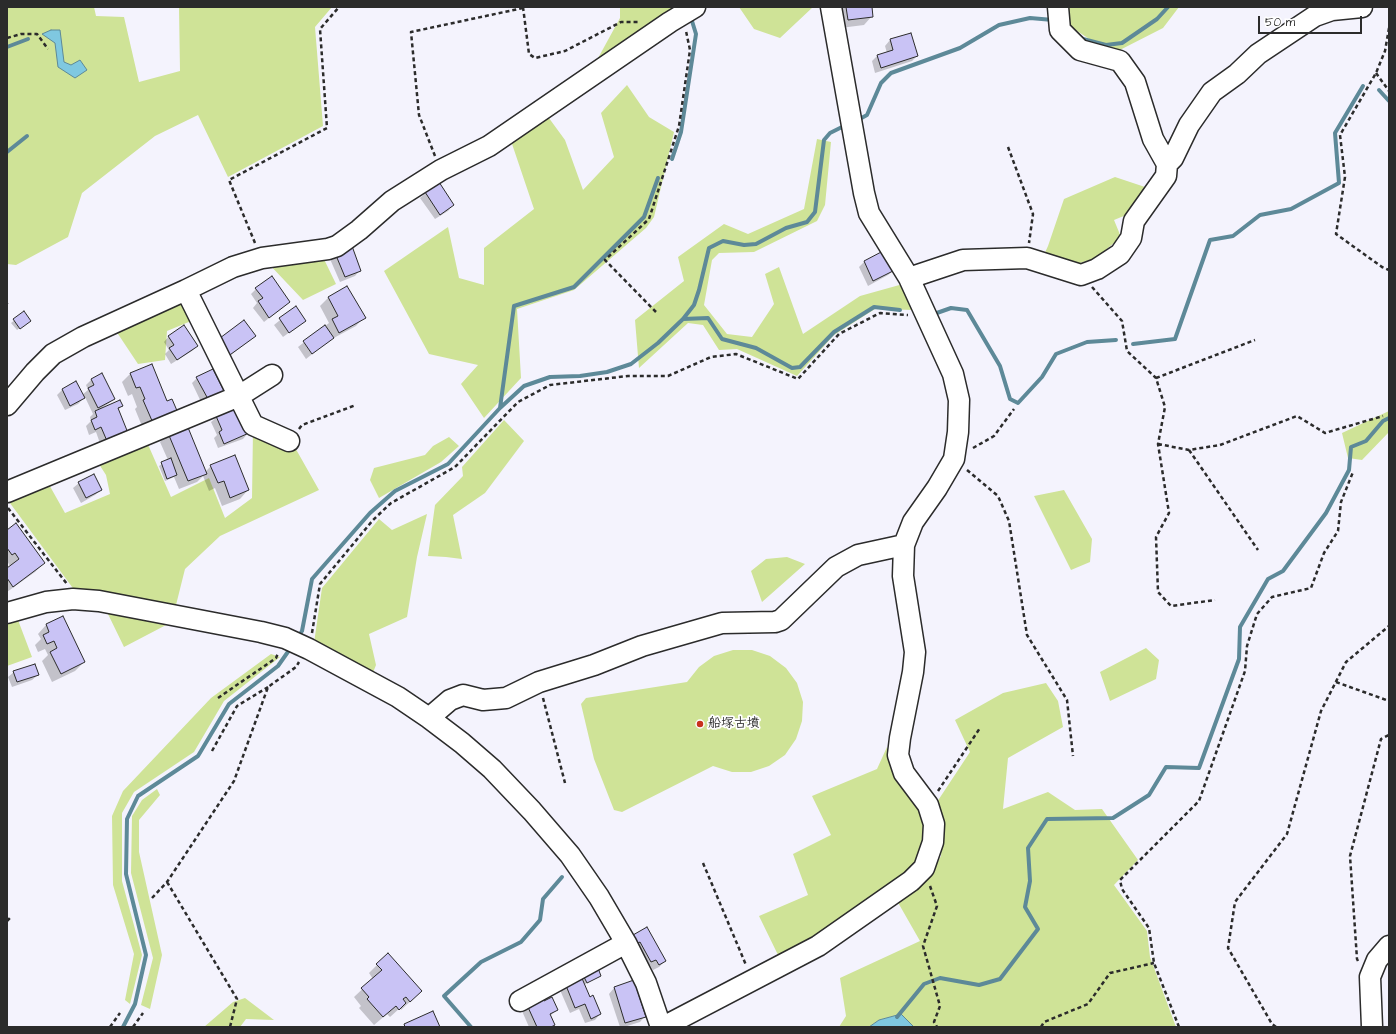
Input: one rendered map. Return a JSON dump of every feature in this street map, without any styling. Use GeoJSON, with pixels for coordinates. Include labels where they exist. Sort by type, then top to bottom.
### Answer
{"type":"FeatureCollection","features":[{"type":"Feature","properties":{"kind":"street"},"geometry":{"type":"LineString","coordinates":[[7,614],[46,602],[73,599],[99,601],[261,632],[286,638],[398,697],[462,743],[487,765],[532,811],[570,855],[599,897],[626,943],[646,983],[662,1027],[818,946],[911,881],[924,868],[933,842],[934,824],[928,805],[904,773],[898,755],[913,672],[915,652],[903,576],[904,545],[912,522],[937,488],[954,459],[958,432],[959,400],[953,374],[909,278],[869,213],[864,193],[831,7]]}},
{"type":"Feature","properties":{"kind":"street"},"geometry":{"type":"LineString","coordinates":[[1167,164],[1173,158],[1189,125],[1212,92],[1237,74],[1258,54],[1315,16],[1332,10],[1362,7]]}},
{"type":"Feature","properties":{"kind":"street"},"geometry":{"type":"LineString","coordinates":[[7,405],[35,372],[53,354],[83,337],[233,267],[262,258],[328,249],[337,246],[392,201],[441,170],[489,146],[670,22],[689,11]]}},
{"type":"Feature","properties":{"kind":"street"},"geometry":{"type":"LineString","coordinates":[[909,278],[963,260],[1026,258],[1081,275],[1097,268],[1120,254],[1131,238],[1134,221],[1166,176],[1167,164],[1153,138],[1135,82],[1120,61],[1080,50],[1059,18]]}},
{"type":"Feature","properties":{"kind":"street"},"geometry":{"type":"LineString","coordinates":[[186,290],[253,425],[289,441]]}},
{"type":"Feature","properties":{"kind":"street"},"geometry":{"type":"LineString","coordinates":[[7,492],[239,396],[272,375]]}},
{"type":"Feature","properties":{"kind":"street"},"geometry":{"type":"LineString","coordinates":[[429,718],[450,700],[463,695],[483,700],[506,698],[539,682],[594,665],[642,646],[722,623],[775,622],[781,620],[836,567],[858,555],[904,545]]}},
{"type":"Feature","properties":{"kind":"street"},"geometry":{"type":"LineString","coordinates":[[520,1001],[626,943]]}},
{"type":"Feature","properties":{"kind":"street"},"geometry":{"type":"LineString","coordinates":[[1372,1027],[1370,977],[1377,960],[1389,946]]}},
{"type":"Feature","properties":{"kind":"path"},"geometry":{"type":"LineString","coordinates":[[262,258],[229,180],[327,128],[320,29],[339,7]]}},
{"type":"Feature","properties":{"kind":"path"},"geometry":{"type":"LineString","coordinates":[[441,170],[419,115],[411,32],[523,8],[529,54],[535,58],[565,51],[620,22],[642,22]]}},
{"type":"Feature","properties":{"kind":"path"},"geometry":{"type":"LineString","coordinates":[[656,312],[605,260],[649,219],[652,212],[679,126],[690,50],[689,11]]}},
{"type":"Feature","properties":{"kind":"path"},"geometry":{"type":"LineString","coordinates":[[1389,28],[1385,52],[1376,73],[1340,135],[1345,177],[1336,234],[1382,267],[1389,270]]}},
{"type":"Feature","properties":{"kind":"path"},"geometry":{"type":"LineString","coordinates":[[7,38],[21,34],[37,34],[48,49]]}},
{"type":"Feature","properties":{"kind":"path"},"geometry":{"type":"LineString","coordinates":[[1376,73],[1389,91]]}},
{"type":"Feature","properties":{"kind":"path"},"geometry":{"type":"LineString","coordinates":[[1008,147],[1033,214],[1026,258]]}},
{"type":"Feature","properties":{"kind":"path"},"geometry":{"type":"LineString","coordinates":[[1081,275],[1122,321],[1127,351],[1156,378],[1165,407],[1158,444],[1169,514],[1156,537],[1158,592],[1171,606],[1215,600]]}},
{"type":"Feature","properties":{"kind":"path"},"geometry":{"type":"LineString","coordinates":[[212,751],[237,706],[268,687],[296,667],[309,649],[320,584],[373,520],[390,503],[455,466],[518,402],[550,385],[628,376],[668,376],[711,357],[736,354],[798,379],[839,334],[880,313],[908,315],[925,312]]}},
{"type":"Feature","properties":{"kind":"path"},"geometry":{"type":"LineString","coordinates":[[1156,378],[1255,340]]}},
{"type":"Feature","properties":{"kind":"path"},"geometry":{"type":"LineString","coordinates":[[289,441],[302,425],[356,405]]}},
{"type":"Feature","properties":{"kind":"path"},"geometry":{"type":"LineString","coordinates":[[1014,409],[994,436],[954,459],[998,496],[1009,521],[1027,634],[1067,700],[1073,756]]}},
{"type":"Feature","properties":{"kind":"path"},"geometry":{"type":"LineString","coordinates":[[1158,444],[1189,450],[1220,445],[1297,416],[1325,433],[1383,416]]}},
{"type":"Feature","properties":{"kind":"path"},"geometry":{"type":"LineString","coordinates":[[1189,450],[1258,550]]}},
{"type":"Feature","properties":{"kind":"path"},"geometry":{"type":"LineString","coordinates":[[1180,1027],[1154,963],[1149,928],[1122,888],[1120,880],[1199,801],[1245,671],[1247,646],[1257,614],[1272,597],[1312,588],[1324,553],[1338,531],[1341,502],[1353,472]]}},
{"type":"Feature","properties":{"kind":"path"},"geometry":{"type":"LineString","coordinates":[[7,507],[72,589],[73,599]]}},
{"type":"Feature","properties":{"kind":"path"},"geometry":{"type":"LineString","coordinates":[[1276,1027],[1272,1024],[1228,948],[1235,902],[1287,834],[1321,711],[1346,662],[1389,626]]}},
{"type":"Feature","properties":{"kind":"path"},"geometry":{"type":"LineString","coordinates":[[218,698],[276,658],[286,638]]}},
{"type":"Feature","properties":{"kind":"path"},"geometry":{"type":"LineString","coordinates":[[539,682],[565,783]]}},
{"type":"Feature","properties":{"kind":"path"},"geometry":{"type":"LineString","coordinates":[[1336,682],[1389,701]]}},
{"type":"Feature","properties":{"kind":"path"},"geometry":{"type":"LineString","coordinates":[[152,898],[167,882],[234,781],[268,687]]}},
{"type":"Feature","properties":{"kind":"path"},"geometry":{"type":"LineString","coordinates":[[928,805],[980,728]]}},
{"type":"Feature","properties":{"kind":"path"},"geometry":{"type":"LineString","coordinates":[[1370,977],[1357,959],[1350,856],[1381,739],[1389,735]]}},
{"type":"Feature","properties":{"kind":"path"},"geometry":{"type":"LineString","coordinates":[[703,863],[752,980]]}},
{"type":"Feature","properties":{"kind":"path"},"geometry":{"type":"LineString","coordinates":[[924,868],[937,906],[923,946],[940,1006],[934,1022],[937,1027]]}},
{"type":"Feature","properties":{"kind":"path"},"geometry":{"type":"LineString","coordinates":[[167,882],[238,999],[230,1027]]}},
{"type":"Feature","properties":{"kind":"path"},"geometry":{"type":"LineString","coordinates":[[7,921],[11,917]]}},
{"type":"Feature","properties":{"kind":"path"},"geometry":{"type":"LineString","coordinates":[[1041,1027],[1044,1022],[1088,1004],[1110,973],[1154,963]]}},
{"type":"Feature","properties":{"kind":"path"},"geometry":{"type":"LineString","coordinates":[[110,1027],[120,1013]]}},
{"type":"Feature","properties":{"kind":"path"},"geometry":{"type":"LineString","coordinates":[[133,1027],[143,1013]]}},
{"type":"Feature","properties":{"kind":"green space"},"geometry":{"type":"Polygon","coordinates":[[[7,7],[94,7],[96,16],[124,17],[139,82],[180,71],[179,7],[332,7],[315,27],[323,126],[228,177],[198,115],[155,136],[82,193],[68,237],[16,265],[7,264],[7,7]]]}},
{"type":"Feature","properties":{"kind":"green space"},"geometry":{"type":"Polygon","coordinates":[[[620,7],[682,7],[591,71],[620,18],[620,7]]]}},
{"type":"Feature","properties":{"kind":"green space"},"geometry":{"type":"Polygon","coordinates":[[[739,7],[813,7],[780,38],[754,29],[739,7]]]}},
{"type":"Feature","properties":{"kind":"green space"},"geometry":{"type":"Polygon","coordinates":[[[1063,7],[1179,7],[1163,28],[1112,54],[1065,23],[1063,7]]]}},
{"type":"Feature","properties":{"kind":"green space"},"geometry":{"type":"Polygon","coordinates":[[[627,85],[649,117],[674,132],[654,217],[646,228],[574,290],[517,309],[521,378],[484,418],[461,384],[478,365],[429,354],[384,271],[448,227],[459,278],[484,285],[484,248],[534,209],[510,138],[546,114],[565,140],[583,190],[614,157],[601,113],[627,85]]]}},
{"type":"Feature","properties":{"kind":"green space"},"geometry":{"type":"Polygon","coordinates":[[[817,139],[831,142],[825,205],[817,221],[754,252],[719,253],[712,260],[704,305],[727,334],[752,337],[774,304],[765,274],[779,267],[803,334],[860,296],[903,284],[915,310],[875,309],[834,335],[797,376],[737,349],[719,350],[703,325],[688,323],[639,368],[635,320],[684,281],[678,257],[724,224],[748,234],[804,209],[817,139]]]}},
{"type":"Feature","properties":{"kind":"green space"},"geometry":{"type":"Polygon","coordinates":[[[1115,177],[1151,189],[1136,211],[1114,220],[1121,237],[1096,258],[1070,266],[1043,257],[1064,199],[1115,177]]]}},
{"type":"Feature","properties":{"kind":"green space"},"geometry":{"type":"Polygon","coordinates":[[[321,253],[336,284],[303,300],[267,262],[321,253]]]}},
{"type":"Feature","properties":{"kind":"green space"},"geometry":{"type":"Polygon","coordinates":[[[185,296],[196,319],[167,331],[165,360],[138,364],[114,328],[185,296]]]}},
{"type":"Feature","properties":{"kind":"green space"},"geometry":{"type":"Polygon","coordinates":[[[1389,411],[1389,432],[1362,460],[1348,458],[1342,433],[1389,411]]]}},
{"type":"Feature","properties":{"kind":"green space"},"geometry":{"type":"Polygon","coordinates":[[[504,420],[524,441],[485,493],[453,515],[462,559],[428,556],[435,505],[463,476],[462,467],[504,420]]]}},
{"type":"Feature","properties":{"kind":"green space"},"geometry":{"type":"Polygon","coordinates":[[[253,430],[293,444],[319,490],[220,536],[185,569],[175,609],[75,591],[7,499],[47,481],[65,513],[110,494],[106,475],[97,461],[146,440],[171,497],[209,478],[225,518],[252,498],[253,430]]]}},
{"type":"Feature","properties":{"kind":"green space"},"geometry":{"type":"Polygon","coordinates":[[[449,437],[459,446],[441,462],[379,498],[370,480],[374,468],[425,455],[433,446],[449,437]]]}},
{"type":"Feature","properties":{"kind":"green space"},"geometry":{"type":"Polygon","coordinates":[[[1064,490],[1092,539],[1090,562],[1071,570],[1034,496],[1064,490]]]}},
{"type":"Feature","properties":{"kind":"green space"},"geometry":{"type":"Polygon","coordinates":[[[427,514],[417,557],[407,617],[369,634],[376,665],[372,675],[314,643],[322,588],[379,519],[392,530],[427,514]]]}},
{"type":"Feature","properties":{"kind":"green space"},"geometry":{"type":"Polygon","coordinates":[[[787,557],[805,564],[762,602],[751,571],[766,559],[787,557]]]}},
{"type":"Feature","properties":{"kind":"green space"},"geometry":{"type":"Polygon","coordinates":[[[107,612],[168,624],[124,647],[107,612]]]}},
{"type":"Feature","properties":{"kind":"green space"},"geometry":{"type":"Polygon","coordinates":[[[18,620],[32,657],[7,666],[7,624],[18,620]]]}},
{"type":"Feature","properties":{"kind":"green space"},"geometry":{"type":"Polygon","coordinates":[[[1146,648],[1159,660],[1156,679],[1110,701],[1100,672],[1146,648]]]}},
{"type":"Feature","properties":{"kind":"green space"},"geometry":{"type":"Polygon","coordinates":[[[733,650],[752,650],[770,656],[786,668],[797,683],[803,702],[802,721],[796,739],[785,755],[769,766],[751,772],[732,772],[713,766],[622,812],[614,810],[594,759],[581,704],[586,698],[687,682],[699,667],[714,656],[733,650]]]}},
{"type":"Feature","properties":{"kind":"green space"},"geometry":{"type":"Polygon","coordinates":[[[271,654],[280,657],[224,701],[194,752],[134,792],[122,813],[122,881],[142,955],[130,1004],[125,1000],[134,954],[113,885],[112,816],[123,791],[211,698],[271,654]]]}},
{"type":"Feature","properties":{"kind":"green space"},"geometry":{"type":"Polygon","coordinates":[[[1046,683],[1058,701],[1063,727],[1008,758],[1003,809],[1048,792],[1075,810],[1102,809],[1138,860],[1114,885],[1147,931],[1150,957],[1176,1027],[914,1027],[901,1014],[879,1020],[869,1027],[839,1027],[846,1016],[840,978],[920,941],[896,899],[930,876],[941,856],[943,831],[937,802],[970,752],[955,720],[1003,693],[1046,683]]]}},
{"type":"Feature","properties":{"kind":"green space"},"geometry":{"type":"Polygon","coordinates":[[[887,747],[896,775],[922,809],[924,834],[920,857],[902,881],[859,910],[779,957],[759,916],[808,895],[793,854],[831,835],[812,796],[877,769],[887,747]]]}},
{"type":"Feature","properties":{"kind":"green space"},"geometry":{"type":"Polygon","coordinates":[[[157,789],[160,795],[139,820],[139,852],[162,955],[150,1009],[141,1005],[153,958],[131,873],[132,816],[142,800],[157,789]]]}},
{"type":"Feature","properties":{"kind":"green space"},"geometry":{"type":"Polygon","coordinates":[[[245,998],[274,1020],[246,1019],[240,1027],[204,1027],[233,1002],[245,998]]]}},
{"type":"Feature","properties":{"kind":"water"},"geometry":{"type":"Polygon","coordinates":[[[51,30],[60,30],[64,62],[71,65],[80,60],[87,70],[75,78],[58,67],[55,43],[42,34],[51,30]]]}},
{"type":"Feature","properties":{"kind":"water"},"geometry":{"type":"Polygon","coordinates":[[[901,1014],[914,1027],[869,1027],[879,1020],[901,1014]]]}},
{"type":"Feature","properties":{"kind":"building"},"geometry":{"type":"Polygon","coordinates":[[[846,7],[872,7],[873,17],[848,20],[846,7]]]}},
{"type":"Feature","properties":{"kind":"building"},"geometry":{"type":"Polygon","coordinates":[[[911,33],[918,56],[881,68],[877,55],[893,50],[890,39],[911,33]]]}},
{"type":"Feature","properties":{"kind":"building"},"geometry":{"type":"Polygon","coordinates":[[[439,182],[454,205],[440,215],[425,192],[439,182]]]}},
{"type":"Feature","properties":{"kind":"building"},"geometry":{"type":"Polygon","coordinates":[[[352,246],[361,271],[345,277],[335,253],[352,246]]]}},
{"type":"Feature","properties":{"kind":"building"},"geometry":{"type":"Polygon","coordinates":[[[885,250],[895,270],[873,281],[864,261],[885,250]]]}},
{"type":"Feature","properties":{"kind":"building"},"geometry":{"type":"Polygon","coordinates":[[[272,276],[290,302],[269,318],[258,301],[263,298],[255,288],[272,276]]]}},
{"type":"Feature","properties":{"kind":"building"},"geometry":{"type":"Polygon","coordinates":[[[347,286],[366,318],[339,333],[332,319],[338,316],[328,297],[347,286]]]}},
{"type":"Feature","properties":{"kind":"building"},"geometry":{"type":"Polygon","coordinates":[[[296,306],[306,321],[289,333],[279,318],[296,306]]]}},
{"type":"Feature","properties":{"kind":"building"},"geometry":{"type":"Polygon","coordinates":[[[24,311],[31,321],[20,329],[13,319],[24,311]]]}},
{"type":"Feature","properties":{"kind":"building"},"geometry":{"type":"Polygon","coordinates":[[[244,320],[256,336],[227,357],[216,341],[244,320]]]}},
{"type":"Feature","properties":{"kind":"building"},"geometry":{"type":"Polygon","coordinates":[[[184,325],[198,346],[177,360],[169,348],[174,345],[168,336],[184,325]]]}},
{"type":"Feature","properties":{"kind":"building"},"geometry":{"type":"Polygon","coordinates":[[[325,325],[334,338],[312,354],[303,341],[325,325]]]}},
{"type":"Feature","properties":{"kind":"building"},"geometry":{"type":"Polygon","coordinates":[[[152,364],[167,401],[172,399],[178,413],[153,423],[143,400],[145,399],[140,387],[136,388],[130,373],[152,364]]]}},
{"type":"Feature","properties":{"kind":"building"},"geometry":{"type":"Polygon","coordinates":[[[213,369],[224,391],[208,399],[196,377],[213,369]]]}},
{"type":"Feature","properties":{"kind":"building"},"geometry":{"type":"Polygon","coordinates":[[[102,373],[115,399],[98,408],[88,388],[94,385],[91,379],[102,373]]]}},
{"type":"Feature","properties":{"kind":"building"},"geometry":{"type":"Polygon","coordinates":[[[76,381],[85,398],[70,406],[62,389],[76,381]]]}},
{"type":"Feature","properties":{"kind":"building"},"geometry":{"type":"Polygon","coordinates":[[[120,400],[123,406],[118,408],[128,433],[107,441],[101,427],[95,430],[91,420],[97,417],[95,411],[120,400]]]}},
{"type":"Feature","properties":{"kind":"building"},"geometry":{"type":"Polygon","coordinates":[[[238,406],[249,433],[224,444],[219,432],[222,430],[216,416],[238,406]]]}},
{"type":"Feature","properties":{"kind":"building"},"geometry":{"type":"Polygon","coordinates":[[[187,425],[207,474],[188,481],[168,433],[187,425]]]}},
{"type":"Feature","properties":{"kind":"building"},"geometry":{"type":"Polygon","coordinates":[[[235,455],[249,490],[230,498],[224,481],[218,483],[210,465],[235,455]]]}},
{"type":"Feature","properties":{"kind":"building"},"geometry":{"type":"Polygon","coordinates":[[[171,458],[177,475],[167,479],[161,462],[171,458]]]}},
{"type":"Feature","properties":{"kind":"building"},"geometry":{"type":"Polygon","coordinates":[[[94,474],[102,490],[86,498],[78,482],[94,474]]]}},
{"type":"Feature","properties":{"kind":"building"},"geometry":{"type":"Polygon","coordinates":[[[16,523],[45,563],[13,587],[7,578],[7,568],[19,559],[15,553],[12,555],[7,548],[7,530],[16,523]]]}},
{"type":"Feature","properties":{"kind":"building"},"geometry":{"type":"Polygon","coordinates":[[[63,616],[85,662],[61,674],[50,652],[57,648],[54,641],[47,644],[43,635],[49,632],[46,624],[63,616]]]}},
{"type":"Feature","properties":{"kind":"building"},"geometry":{"type":"Polygon","coordinates":[[[35,664],[39,675],[17,682],[13,671],[35,664]]]}},
{"type":"Feature","properties":{"kind":"building"},"geometry":{"type":"Polygon","coordinates":[[[647,927],[666,961],[659,965],[656,960],[651,962],[640,942],[638,943],[633,935],[647,927]]]}},
{"type":"Feature","properties":{"kind":"building"},"geometry":{"type":"Polygon","coordinates":[[[388,953],[422,991],[410,1002],[406,997],[403,999],[406,1003],[399,1010],[396,1006],[383,1017],[367,999],[369,997],[361,988],[382,970],[376,964],[388,953]]]}},
{"type":"Feature","properties":{"kind":"building"},"geometry":{"type":"Polygon","coordinates":[[[598,968],[601,976],[587,983],[583,975],[598,968]]]}},
{"type":"Feature","properties":{"kind":"building"},"geometry":{"type":"Polygon","coordinates":[[[581,976],[590,997],[593,995],[601,1014],[591,1019],[585,1004],[575,1008],[565,983],[581,976]]]}},
{"type":"Feature","properties":{"kind":"building"},"geometry":{"type":"Polygon","coordinates":[[[634,980],[646,1017],[625,1023],[614,987],[634,980]]]}},
{"type":"Feature","properties":{"kind":"building"},"geometry":{"type":"Polygon","coordinates":[[[542,997],[544,1001],[552,997],[558,1010],[550,1014],[555,1025],[551,1027],[537,1027],[527,1005],[542,997]]]}},
{"type":"Feature","properties":{"kind":"building"},"geometry":{"type":"Polygon","coordinates":[[[433,1011],[440,1027],[405,1027],[404,1024],[433,1011]]]}},
{"type":"Feature","properties":{"kind":"waterway"},"geometry":{"type":"LineString","coordinates":[[1079,36],[1083,39],[1106,45],[1122,43],[1157,19],[1168,7]]}},
{"type":"Feature","properties":{"kind":"waterway"},"geometry":{"type":"LineString","coordinates":[[856,121],[867,115],[881,83],[891,73],[960,48],[999,25],[1030,18],[1053,20]]}},
{"type":"Feature","properties":{"kind":"waterway"},"geometry":{"type":"LineString","coordinates":[[672,159],[681,132],[696,34],[692,21]]}},
{"type":"Feature","properties":{"kind":"waterway"},"geometry":{"type":"LineString","coordinates":[[7,47],[28,39]]}},
{"type":"Feature","properties":{"kind":"waterway"},"geometry":{"type":"LineString","coordinates":[[1133,344],[1175,339],[1210,240],[1233,236],[1260,215],[1291,209],[1339,183],[1335,133],[1363,86]]}},
{"type":"Feature","properties":{"kind":"waterway"},"geometry":{"type":"LineString","coordinates":[[1379,90],[1389,101]]}},
{"type":"Feature","properties":{"kind":"waterway"},"geometry":{"type":"LineString","coordinates":[[298,637],[302,631],[312,579],[370,513],[395,491],[448,464],[500,408],[524,386],[550,377],[580,376],[607,372],[631,364],[658,343],[683,319],[694,305],[709,248],[723,241],[744,245],[756,244],[786,228],[807,222],[815,212],[824,140],[830,133],[846,125]]}},
{"type":"Feature","properties":{"kind":"waterway"},"geometry":{"type":"LineString","coordinates":[[7,152],[27,136]]}},
{"type":"Feature","properties":{"kind":"waterway"},"geometry":{"type":"LineString","coordinates":[[500,408],[514,306],[574,287],[644,217],[658,178]]}},
{"type":"Feature","properties":{"kind":"waterway"},"geometry":{"type":"LineString","coordinates":[[683,319],[708,318],[722,339],[756,348],[792,368],[800,367],[834,332],[874,307],[900,310]]}},
{"type":"Feature","properties":{"kind":"waterway"},"geometry":{"type":"LineString","coordinates":[[934,314],[951,308],[967,310],[1000,366],[1010,399],[1018,403],[1042,377],[1056,354],[1087,342],[1116,340]]}},
{"type":"Feature","properties":{"kind":"waterway"},"geometry":{"type":"LineString","coordinates":[[897,1017],[924,984],[940,978],[979,985],[1000,979],[1038,929],[1025,907],[1030,881],[1028,848],[1047,819],[1113,818],[1149,795],[1166,767],[1199,768],[1239,659],[1240,627],[1268,579],[1283,571],[1326,513],[1349,470],[1351,447],[1366,441],[1383,421],[1389,418]]}},
{"type":"Feature","properties":{"kind":"waterway"},"geometry":{"type":"LineString","coordinates":[[123,1027],[135,1004],[146,955],[126,874],[127,819],[138,796],[198,756],[229,704],[278,666],[292,646]]}},
{"type":"Feature","properties":{"kind":"waterway"},"geometry":{"type":"LineString","coordinates":[[471,1027],[444,996],[481,962],[521,942],[540,920],[543,899],[562,877]]}},
{"type":"Feature","properties":{"kind":"place","name":"船塚古墳"},"geometry":{"type":"Point","coordinates":[700,724]}}]}
